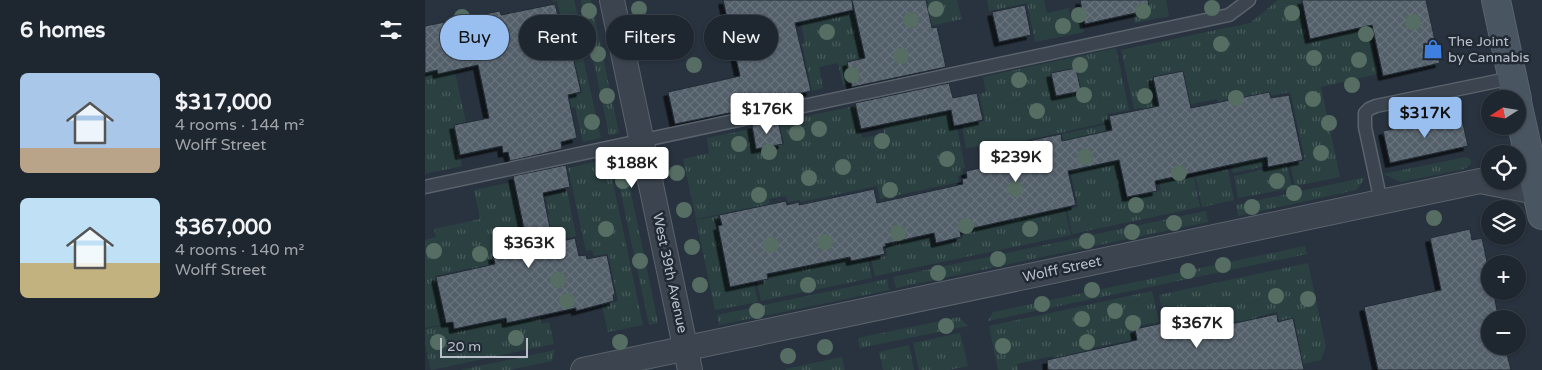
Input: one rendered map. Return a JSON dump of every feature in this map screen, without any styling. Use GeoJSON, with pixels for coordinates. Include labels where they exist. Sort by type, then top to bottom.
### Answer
{"type":"FeatureCollection","features":[{"type":"Feature","properties":{"kind":"main road"},"geometry":{"type":"LineString","coordinates":[[1496,0],[1514,90]]}},
{"type":"Feature","properties":{"kind":"main road"},"geometry":{"type":"LineString","coordinates":[[1525,135],[1540,200]]}},
{"type":"Feature","properties":{"kind":"street","name":"West 39th Avenue"},"geometry":{"type":"LineString","coordinates":[[612,0],[688,359]]}},
{"type":"Feature","properties":{"kind":"street","name":"Wolff Street"},"geometry":{"type":"LineString","coordinates":[[583,370],[688,359],[1480,181],[1540,200]]}},
{"type":"Feature","properties":{"kind":"lane"},"geometry":{"type":"LineString","coordinates":[[425,187],[1229,15],[1249,0]]}},
{"type":"Feature","properties":{"kind":"lane"},"geometry":{"type":"LineString","coordinates":[[1381,202],[1365,127],[1365,113],[1376,106],[1481,96]]}},
{"type":"Feature","properties":{"kind":"green space"},"geometry":{"type":"Polygon","coordinates":[[[553,0],[574,0],[578,15],[560,15],[557,1],[553,2],[553,0]]]}},
{"type":"Feature","properties":{"kind":"green space"},"geometry":{"type":"Polygon","coordinates":[[[581,0],[591,0],[594,15],[584,15],[581,0]]]}},
{"type":"Feature","properties":{"kind":"green space"},"geometry":{"type":"Polygon","coordinates":[[[796,0],[828,0],[832,17],[869,8],[891,12],[928,4],[927,0],[957,0],[962,19],[859,40],[867,79],[843,85],[838,63],[819,67],[823,88],[812,91],[802,44],[805,43],[796,0]]]}},
{"type":"Feature","properties":{"kind":"green space"},"geometry":{"type":"Polygon","coordinates":[[[987,0],[1044,0],[1047,13],[1069,8],[1070,15],[1080,13],[1084,32],[1035,42],[1027,3],[989,11],[987,0]]]}},
{"type":"Feature","properties":{"kind":"green space"},"geometry":{"type":"Polygon","coordinates":[[[1130,0],[1166,0],[1169,16],[1135,23],[1130,0]]]}},
{"type":"Feature","properties":{"kind":"green space"},"geometry":{"type":"Polygon","coordinates":[[[1278,0],[1300,0],[1308,41],[1369,28],[1378,74],[1321,87],[1340,177],[1295,186],[1290,164],[1305,160],[1290,92],[1263,97],[1254,109],[1266,166],[1233,173],[1217,99],[1172,108],[1148,140],[1141,108],[1134,109],[1121,50],[1250,23],[1278,0]]]}},
{"type":"Feature","properties":{"kind":"green space"},"geometry":{"type":"Polygon","coordinates":[[[596,24],[619,133],[609,135],[593,60],[596,60],[596,24]]]}},
{"type":"Feature","properties":{"kind":"green space"},"geometry":{"type":"Polygon","coordinates":[[[1116,48],[1129,110],[1107,114],[1109,122],[1027,140],[1035,178],[997,165],[996,162],[989,163],[985,145],[966,148],[962,126],[985,121],[979,94],[986,92],[983,77],[1116,48]]]}},
{"type":"Feature","properties":{"kind":"green space"},"geometry":{"type":"Polygon","coordinates":[[[574,60],[584,60],[601,138],[583,142],[575,107],[571,108],[568,96],[582,93],[574,60]]]}},
{"type":"Feature","properties":{"kind":"green space"},"geometry":{"type":"Polygon","coordinates":[[[454,68],[466,122],[454,125],[462,166],[425,174],[425,74],[436,71],[437,75],[447,73],[447,70],[454,68]]]}},
{"type":"Feature","properties":{"kind":"green space"},"geometry":{"type":"Polygon","coordinates":[[[947,101],[952,128],[957,127],[965,168],[962,168],[963,175],[958,176],[959,182],[880,199],[877,186],[801,202],[800,200],[788,202],[786,196],[769,199],[771,208],[751,217],[749,208],[696,219],[683,159],[709,153],[707,138],[751,129],[756,150],[784,144],[779,122],[855,106],[862,138],[884,134],[883,126],[911,120],[910,112],[947,101]]]}},
{"type":"Feature","properties":{"kind":"green space"},"geometry":{"type":"Polygon","coordinates":[[[1109,124],[1124,198],[1161,190],[1151,141],[1178,136],[1186,178],[1194,177],[1200,207],[1072,234],[1067,209],[1078,207],[1062,134],[1109,124]]]}},
{"type":"Feature","properties":{"kind":"green space"},"geometry":{"type":"Polygon","coordinates":[[[1466,157],[1471,160],[1471,164],[1464,169],[1401,182],[1383,174],[1466,157]]]}},
{"type":"Feature","properties":{"kind":"green space"},"geometry":{"type":"Polygon","coordinates":[[[608,159],[643,325],[608,332],[602,305],[618,301],[608,254],[594,256],[592,250],[586,251],[568,168],[608,159]]]}},
{"type":"Feature","properties":{"kind":"green space"},"geometry":{"type":"Polygon","coordinates":[[[624,159],[658,323],[649,325],[614,161],[624,159]]]}},
{"type":"Feature","properties":{"kind":"green space"},"geometry":{"type":"Polygon","coordinates":[[[1287,165],[1292,188],[1238,198],[1234,176],[1287,165]]]}},
{"type":"Feature","properties":{"kind":"green space"},"geometry":{"type":"Polygon","coordinates":[[[1228,169],[1234,200],[1202,207],[1195,176],[1228,169]]]}},
{"type":"Feature","properties":{"kind":"green space"},"geometry":{"type":"Polygon","coordinates":[[[1366,177],[1356,190],[1238,216],[1236,205],[1366,177]]]}},
{"type":"Feature","properties":{"kind":"green space"},"geometry":{"type":"Polygon","coordinates":[[[1034,180],[1042,214],[1065,209],[1071,235],[875,276],[871,259],[887,256],[886,248],[888,248],[878,202],[907,196],[916,239],[933,236],[935,245],[963,238],[953,187],[977,229],[1008,222],[1007,216],[1034,180]]]}},
{"type":"Feature","properties":{"kind":"green space"},"geometry":{"type":"Polygon","coordinates":[[[513,182],[521,224],[526,223],[532,251],[514,255],[513,251],[492,256],[504,312],[482,317],[471,268],[435,276],[445,324],[425,328],[425,240],[436,237],[434,229],[480,219],[474,190],[513,182]]]}},
{"type":"Feature","properties":{"kind":"green space"},"geometry":{"type":"Polygon","coordinates":[[[567,190],[576,236],[556,241],[562,268],[562,286],[547,215],[549,214],[545,194],[567,190]]]}},
{"type":"Feature","properties":{"kind":"green space"},"geometry":{"type":"Polygon","coordinates":[[[833,197],[845,255],[849,255],[851,263],[868,259],[872,278],[761,301],[757,282],[769,279],[756,217],[785,271],[809,267],[808,261],[812,260],[801,204],[833,197]]]}},
{"type":"Feature","properties":{"kind":"green space"},"geometry":{"type":"Polygon","coordinates":[[[1206,211],[1208,222],[896,288],[893,277],[1206,211]]]}},
{"type":"Feature","properties":{"kind":"green space"},"geometry":{"type":"Polygon","coordinates":[[[718,216],[720,224],[716,225],[729,288],[754,284],[758,302],[715,310],[696,220],[718,216]]]}},
{"type":"Feature","properties":{"kind":"green space"},"geometry":{"type":"Polygon","coordinates":[[[1305,246],[1307,254],[988,321],[993,312],[1305,246]]]}},
{"type":"Feature","properties":{"kind":"green space"},"geometry":{"type":"Polygon","coordinates":[[[1308,263],[1326,347],[1321,360],[1303,364],[1294,318],[1279,321],[1277,312],[1256,317],[1268,370],[1241,330],[1239,321],[1221,325],[1223,333],[1200,370],[1188,316],[1164,321],[1159,295],[1308,263]]]}},
{"type":"Feature","properties":{"kind":"green space"},"geometry":{"type":"Polygon","coordinates":[[[887,279],[889,290],[719,325],[717,315],[887,279]]]}},
{"type":"Feature","properties":{"kind":"green space"},"geometry":{"type":"Polygon","coordinates":[[[1152,291],[1159,322],[1133,327],[1135,339],[1092,348],[1097,370],[1057,370],[1053,356],[1017,364],[1018,370],[998,370],[989,326],[1152,291]]]}},
{"type":"Feature","properties":{"kind":"green space"},"geometry":{"type":"Polygon","coordinates":[[[503,313],[506,324],[540,317],[542,324],[549,322],[554,344],[431,370],[425,344],[425,329],[451,324],[453,331],[479,325],[478,318],[503,313]]]}},
{"type":"Feature","properties":{"kind":"green space"},"geometry":{"type":"Polygon","coordinates":[[[959,317],[968,326],[860,348],[858,338],[959,317]]]}},
{"type":"Feature","properties":{"kind":"green space"},"geometry":{"type":"Polygon","coordinates":[[[960,333],[968,366],[948,370],[919,370],[913,343],[960,333]]]}},
{"type":"Feature","properties":{"kind":"green space"},"geometry":{"type":"Polygon","coordinates":[[[909,345],[914,370],[883,370],[879,352],[909,345]]]}},
{"type":"Feature","properties":{"kind":"green space"},"geometry":{"type":"Polygon","coordinates":[[[555,350],[552,361],[509,370],[460,370],[555,350]]]}},
{"type":"Feature","properties":{"kind":"green space"},"geometry":{"type":"Polygon","coordinates":[[[842,357],[845,370],[785,370],[785,369],[842,357]]]}},
{"type":"Feature","properties":{"kind":"building"},"geometry":{"type":"Polygon","coordinates":[[[723,0],[852,0],[853,10],[795,23],[811,91],[773,99],[774,104],[675,124],[668,92],[740,76],[736,60],[778,60],[778,15],[726,15],[723,0]]]}},
{"type":"Feature","properties":{"kind":"building"},"geometry":{"type":"Polygon","coordinates":[[[852,0],[926,0],[932,28],[937,27],[946,67],[852,87],[847,62],[865,58],[852,0]]]}},
{"type":"Feature","properties":{"kind":"building"},"geometry":{"type":"Polygon","coordinates":[[[1080,0],[1148,0],[1149,10],[1085,24],[1080,0]]]}},
{"type":"Feature","properties":{"kind":"building"},"geometry":{"type":"Polygon","coordinates":[[[1302,0],[1426,0],[1440,63],[1383,76],[1372,25],[1310,39],[1302,0]]]}},
{"type":"Feature","properties":{"kind":"building"},"geometry":{"type":"Polygon","coordinates":[[[555,4],[558,15],[519,15],[519,60],[574,60],[581,92],[568,95],[577,138],[561,142],[562,149],[510,161],[508,152],[503,153],[502,146],[460,155],[454,125],[489,118],[478,65],[438,74],[437,70],[425,73],[425,26],[440,23],[440,60],[509,60],[509,15],[501,15],[555,4]]]}},
{"type":"Feature","properties":{"kind":"building"},"geometry":{"type":"Polygon","coordinates":[[[1025,5],[1031,35],[999,42],[992,12],[1025,5]]]}},
{"type":"Feature","properties":{"kind":"building"},"geometry":{"type":"Polygon","coordinates":[[[500,11],[501,15],[480,15],[500,11]]]}},
{"type":"Feature","properties":{"kind":"building"},"geometry":{"type":"Polygon","coordinates":[[[1076,68],[1081,91],[1056,96],[1051,73],[1076,68]]]}},
{"type":"Feature","properties":{"kind":"building"},"geometry":{"type":"Polygon","coordinates":[[[1183,71],[1191,108],[1269,92],[1271,98],[1289,95],[1303,160],[1268,167],[1267,157],[1155,181],[1157,191],[1127,197],[1119,160],[1068,171],[1076,205],[960,231],[961,237],[936,243],[934,233],[885,244],[886,246],[883,247],[885,254],[851,261],[850,257],[767,274],[768,279],[730,287],[718,226],[722,225],[719,215],[786,201],[787,205],[799,202],[799,205],[874,189],[877,203],[963,184],[962,179],[967,178],[966,171],[1032,157],[1028,141],[1061,134],[1062,141],[1112,130],[1109,116],[1159,106],[1153,77],[1183,71]]]}},
{"type":"Feature","properties":{"kind":"building"},"geometry":{"type":"Polygon","coordinates":[[[949,83],[953,98],[977,93],[983,120],[954,126],[951,110],[861,129],[855,103],[949,83]]]}},
{"type":"Feature","properties":{"kind":"building"},"geometry":{"type":"Polygon","coordinates":[[[1461,115],[1468,146],[1390,163],[1383,131],[1461,115]]]}},
{"type":"Feature","properties":{"kind":"building"},"geometry":{"type":"Polygon","coordinates":[[[778,120],[783,144],[756,149],[752,125],[778,120]]]}},
{"type":"Feature","properties":{"kind":"building"},"geometry":{"type":"Polygon","coordinates":[[[566,165],[570,187],[543,193],[553,243],[575,238],[579,256],[586,255],[587,259],[607,255],[615,294],[613,295],[614,301],[576,311],[576,308],[507,323],[506,318],[454,329],[453,322],[446,323],[436,277],[495,264],[493,256],[528,248],[513,176],[566,165]]]}},
{"type":"Feature","properties":{"kind":"building"},"geometry":{"type":"Polygon","coordinates":[[[1470,229],[1472,240],[1481,238],[1481,245],[1483,245],[1486,255],[1481,255],[1481,300],[1495,300],[1497,310],[1481,310],[1481,355],[1507,355],[1511,370],[1378,370],[1364,307],[1441,290],[1430,238],[1470,229]]]}},
{"type":"Feature","properties":{"kind":"building"},"geometry":{"type":"Polygon","coordinates":[[[1277,314],[1278,322],[1293,318],[1304,370],[1048,370],[1047,360],[1137,340],[1135,329],[1186,318],[1189,333],[1277,314]]]}},
{"type":"Feature","properties":{"kind":"place","name":"The Joint by Cannabis"},"geometry":{"type":"Point","coordinates":[1433,49]}}]}
